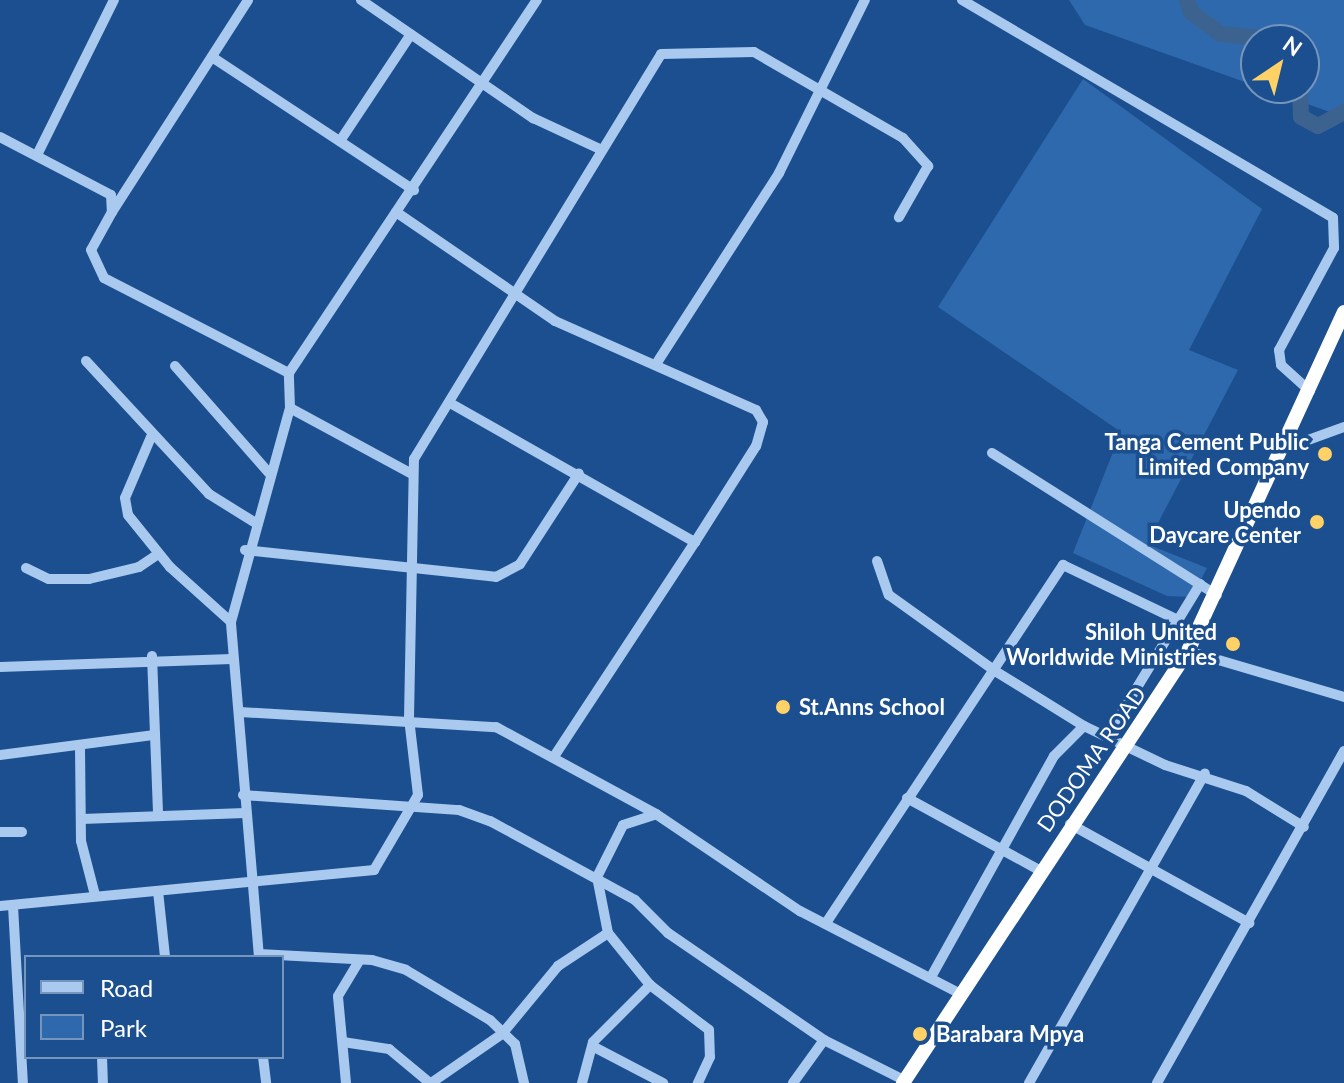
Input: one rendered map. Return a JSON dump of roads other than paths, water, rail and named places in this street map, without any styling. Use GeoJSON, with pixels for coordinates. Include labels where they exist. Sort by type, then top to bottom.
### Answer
{"type":"FeatureCollection","features":[{"type":"Feature","properties":{"kind":"highway","name":"DODOMA ROAD"},"geometry":{"type":"LineString","coordinates":[[903,1082],[1070,824],[1128,746],[1188,651],[1286,448],[1344,312]]}},
{"type":"Feature","properties":{"kind":"street"},"geometry":{"type":"LineString","coordinates":[[37,155],[114,0]]}},
{"type":"Feature","properties":{"kind":"street"},"geometry":{"type":"LineString","coordinates":[[248,0],[112,212],[91,250],[96,271],[289,373]]}},
{"type":"Feature","properties":{"kind":"street"},"geometry":{"type":"LineString","coordinates":[[361,0],[533,118],[602,150]]}},
{"type":"Feature","properties":{"kind":"street"},"geometry":{"type":"LineString","coordinates":[[259,955],[248,885],[240,712],[232,659],[231,622],[245,550],[290,408],[289,373],[396,212],[414,190],[537,0]]}},
{"type":"Feature","properties":{"kind":"street"},"geometry":{"type":"LineString","coordinates":[[658,361],[779,173],[818,88],[865,0]]}},
{"type":"Feature","properties":{"kind":"street"},"geometry":{"type":"LineString","coordinates":[[962,0],[1333,218],[1334,248],[1279,350],[1281,365],[1310,391]]}},
{"type":"Feature","properties":{"kind":"street"},"geometry":{"type":"LineString","coordinates":[[340,141],[411,34]]}},
{"type":"Feature","properties":{"kind":"street"},"geometry":{"type":"LineString","coordinates":[[0,906],[95,895],[248,885],[258,877],[314,871],[365,874],[416,806],[417,743],[409,718],[414,459],[450,403],[511,294],[661,54],[754,52],[923,153],[928,166],[899,217]]}},
{"type":"Feature","properties":{"kind":"street"},"geometry":{"type":"LineString","coordinates":[[212,57],[414,190]]}},
{"type":"Feature","properties":{"kind":"street"},"geometry":{"type":"LineString","coordinates":[[0,137],[111,195],[112,212]]}},
{"type":"Feature","properties":{"kind":"street"},"geometry":{"type":"LineString","coordinates":[[396,212],[511,294],[583,335],[658,361],[736,397],[763,422],[748,460],[554,757]]}},
{"type":"Feature","properties":{"kind":"street"},"geometry":{"type":"LineString","coordinates":[[86,361],[151,437],[209,494],[254,522]]}},
{"type":"Feature","properties":{"kind":"street"},"geometry":{"type":"LineString","coordinates":[[175,366],[269,473]]}},
{"type":"Feature","properties":{"kind":"street"},"geometry":{"type":"LineString","coordinates":[[450,403],[579,473],[695,542]]}},
{"type":"Feature","properties":{"kind":"street"},"geometry":{"type":"LineString","coordinates":[[290,408],[412,474]]}},
{"type":"Feature","properties":{"kind":"street"},"geometry":{"type":"LineString","coordinates":[[1286,448],[1344,427]]}},
{"type":"Feature","properties":{"kind":"street"},"geometry":{"type":"LineString","coordinates":[[151,437],[125,498],[128,515],[158,554],[231,622]]}},
{"type":"Feature","properties":{"kind":"street"},"geometry":{"type":"LineString","coordinates":[[992,453],[1217,595]]}},
{"type":"Feature","properties":{"kind":"street"},"geometry":{"type":"LineString","coordinates":[[245,550],[490,579],[516,568],[579,473]]}},
{"type":"Feature","properties":{"kind":"street"},"geometry":{"type":"LineString","coordinates":[[26,568],[49,579],[89,579],[139,567],[158,554]]}},
{"type":"Feature","properties":{"kind":"street"},"geometry":{"type":"LineString","coordinates":[[877,561],[889,595],[995,671],[1084,726],[1128,746],[1205,773],[1304,827]]}},
{"type":"Feature","properties":{"kind":"street"},"geometry":{"type":"LineString","coordinates":[[828,920],[907,798],[1067,564],[1178,620]]}},
{"type":"Feature","properties":{"kind":"street"},"geometry":{"type":"LineString","coordinates":[[1108,735],[1200,584]]}},
{"type":"Feature","properties":{"kind":"street"},"geometry":{"type":"LineString","coordinates":[[1188,651],[1344,697]]}},
{"type":"Feature","properties":{"kind":"street"},"geometry":{"type":"LineString","coordinates":[[0,667],[152,656],[232,659]]}},
{"type":"Feature","properties":{"kind":"street"},"geometry":{"type":"LineString","coordinates":[[152,656],[158,813]]}},
{"type":"Feature","properties":{"kind":"street"},"geometry":{"type":"LineString","coordinates":[[240,712],[409,718],[496,727],[656,814],[800,911],[828,920],[959,993]]}},
{"type":"Feature","properties":{"kind":"street"},"geometry":{"type":"LineString","coordinates":[[931,977],[1001,846],[1054,756],[1084,726]]}},
{"type":"Feature","properties":{"kind":"street"},"geometry":{"type":"LineString","coordinates":[[0,755],[155,735]]}},
{"type":"Feature","properties":{"kind":"street"},"geometry":{"type":"LineString","coordinates":[[80,747],[82,819],[95,895]]}},
{"type":"Feature","properties":{"kind":"street"},"geometry":{"type":"LineString","coordinates":[[1157,1083],[1304,827],[1344,751]]}},
{"type":"Feature","properties":{"kind":"street"},"geometry":{"type":"LineString","coordinates":[[1029,1083],[1205,773]]}},
{"type":"Feature","properties":{"kind":"street"},"geometry":{"type":"LineString","coordinates":[[243,795],[416,806],[469,813],[597,877],[824,1040],[903,1082]]}},
{"type":"Feature","properties":{"kind":"street"},"geometry":{"type":"LineString","coordinates":[[907,798],[1001,846],[1041,871]]}},
{"type":"Feature","properties":{"kind":"street"},"geometry":{"type":"LineString","coordinates":[[82,819],[158,813],[245,813]]}},
{"type":"Feature","properties":{"kind":"street"},"geometry":{"type":"LineString","coordinates":[[656,814],[623,825],[597,877],[608,933],[650,985],[710,1032],[710,1057],[698,1083]]}},
{"type":"Feature","properties":{"kind":"street"},"geometry":{"type":"LineString","coordinates":[[1070,824],[1150,874],[1249,923]]}},
{"type":"Feature","properties":{"kind":"street"},"geometry":{"type":"LineString","coordinates":[[0,832],[22,832]]}},
{"type":"Feature","properties":{"kind":"street"},"geometry":{"type":"LineString","coordinates":[[158,891],[165,955]]}},
{"type":"Feature","properties":{"kind":"street"},"geometry":{"type":"LineString","coordinates":[[13,906],[24,978],[23,1083]]}},
{"type":"Feature","properties":{"kind":"street"},"geometry":{"type":"LineString","coordinates":[[343,1042],[389,1049],[430,1083],[502,1034],[558,966],[608,933]]}},
{"type":"Feature","properties":{"kind":"street"},"geometry":{"type":"LineString","coordinates":[[284,957],[372,960],[406,970],[515,1044],[524,1083]]}},
{"type":"Feature","properties":{"kind":"street"},"geometry":{"type":"LineString","coordinates":[[346,1083],[343,982],[354,960],[372,960]]}},
{"type":"Feature","properties":{"kind":"street"},"geometry":{"type":"LineString","coordinates":[[582,1083],[583,1064],[596,1048],[607,1024],[650,985]]}},
{"type":"Feature","properties":{"kind":"street"},"geometry":{"type":"LineString","coordinates":[[793,1083],[824,1040]]}},
{"type":"Feature","properties":{"kind":"street"},"geometry":{"type":"LineString","coordinates":[[596,1048],[663,1083]]}},
{"type":"Feature","properties":{"kind":"street"},"geometry":{"type":"LineString","coordinates":[[102,1059],[103,1083]]}},
{"type":"Feature","properties":{"kind":"street"},"geometry":{"type":"LineString","coordinates":[[263,1059],[266,1083]]}},
{"type":"Feature","properties":{"kind":"waterway"},"geometry":{"type":"LineString","coordinates":[[1187,0],[1191,12],[1220,34],[1240,36]]}},
{"type":"Feature","properties":{"kind":"waterway"},"geometry":{"type":"LineString","coordinates":[[1301,104],[1301,117],[1318,126],[1344,112]]}},
{"type":"Feature","properties":{"kind":"place","name":"Tanga Cement Public Limited Company"},"geometry":{"type":"Point","coordinates":[1325,454]}},
{"type":"Feature","properties":{"kind":"place","name":"Upendo Daycare Center"},"geometry":{"type":"Point","coordinates":[1317,522]}},
{"type":"Feature","properties":{"kind":"place","name":"Shiloh United Worldwide Ministries"},"geometry":{"type":"Point","coordinates":[1233,644]}},
{"type":"Feature","properties":{"kind":"place","name":"St.Anns School"},"geometry":{"type":"Point","coordinates":[783,707]}},
{"type":"Feature","properties":{"kind":"place","name":"Barabara Mpya"},"geometry":{"type":"Point","coordinates":[920,1034]}}]}
